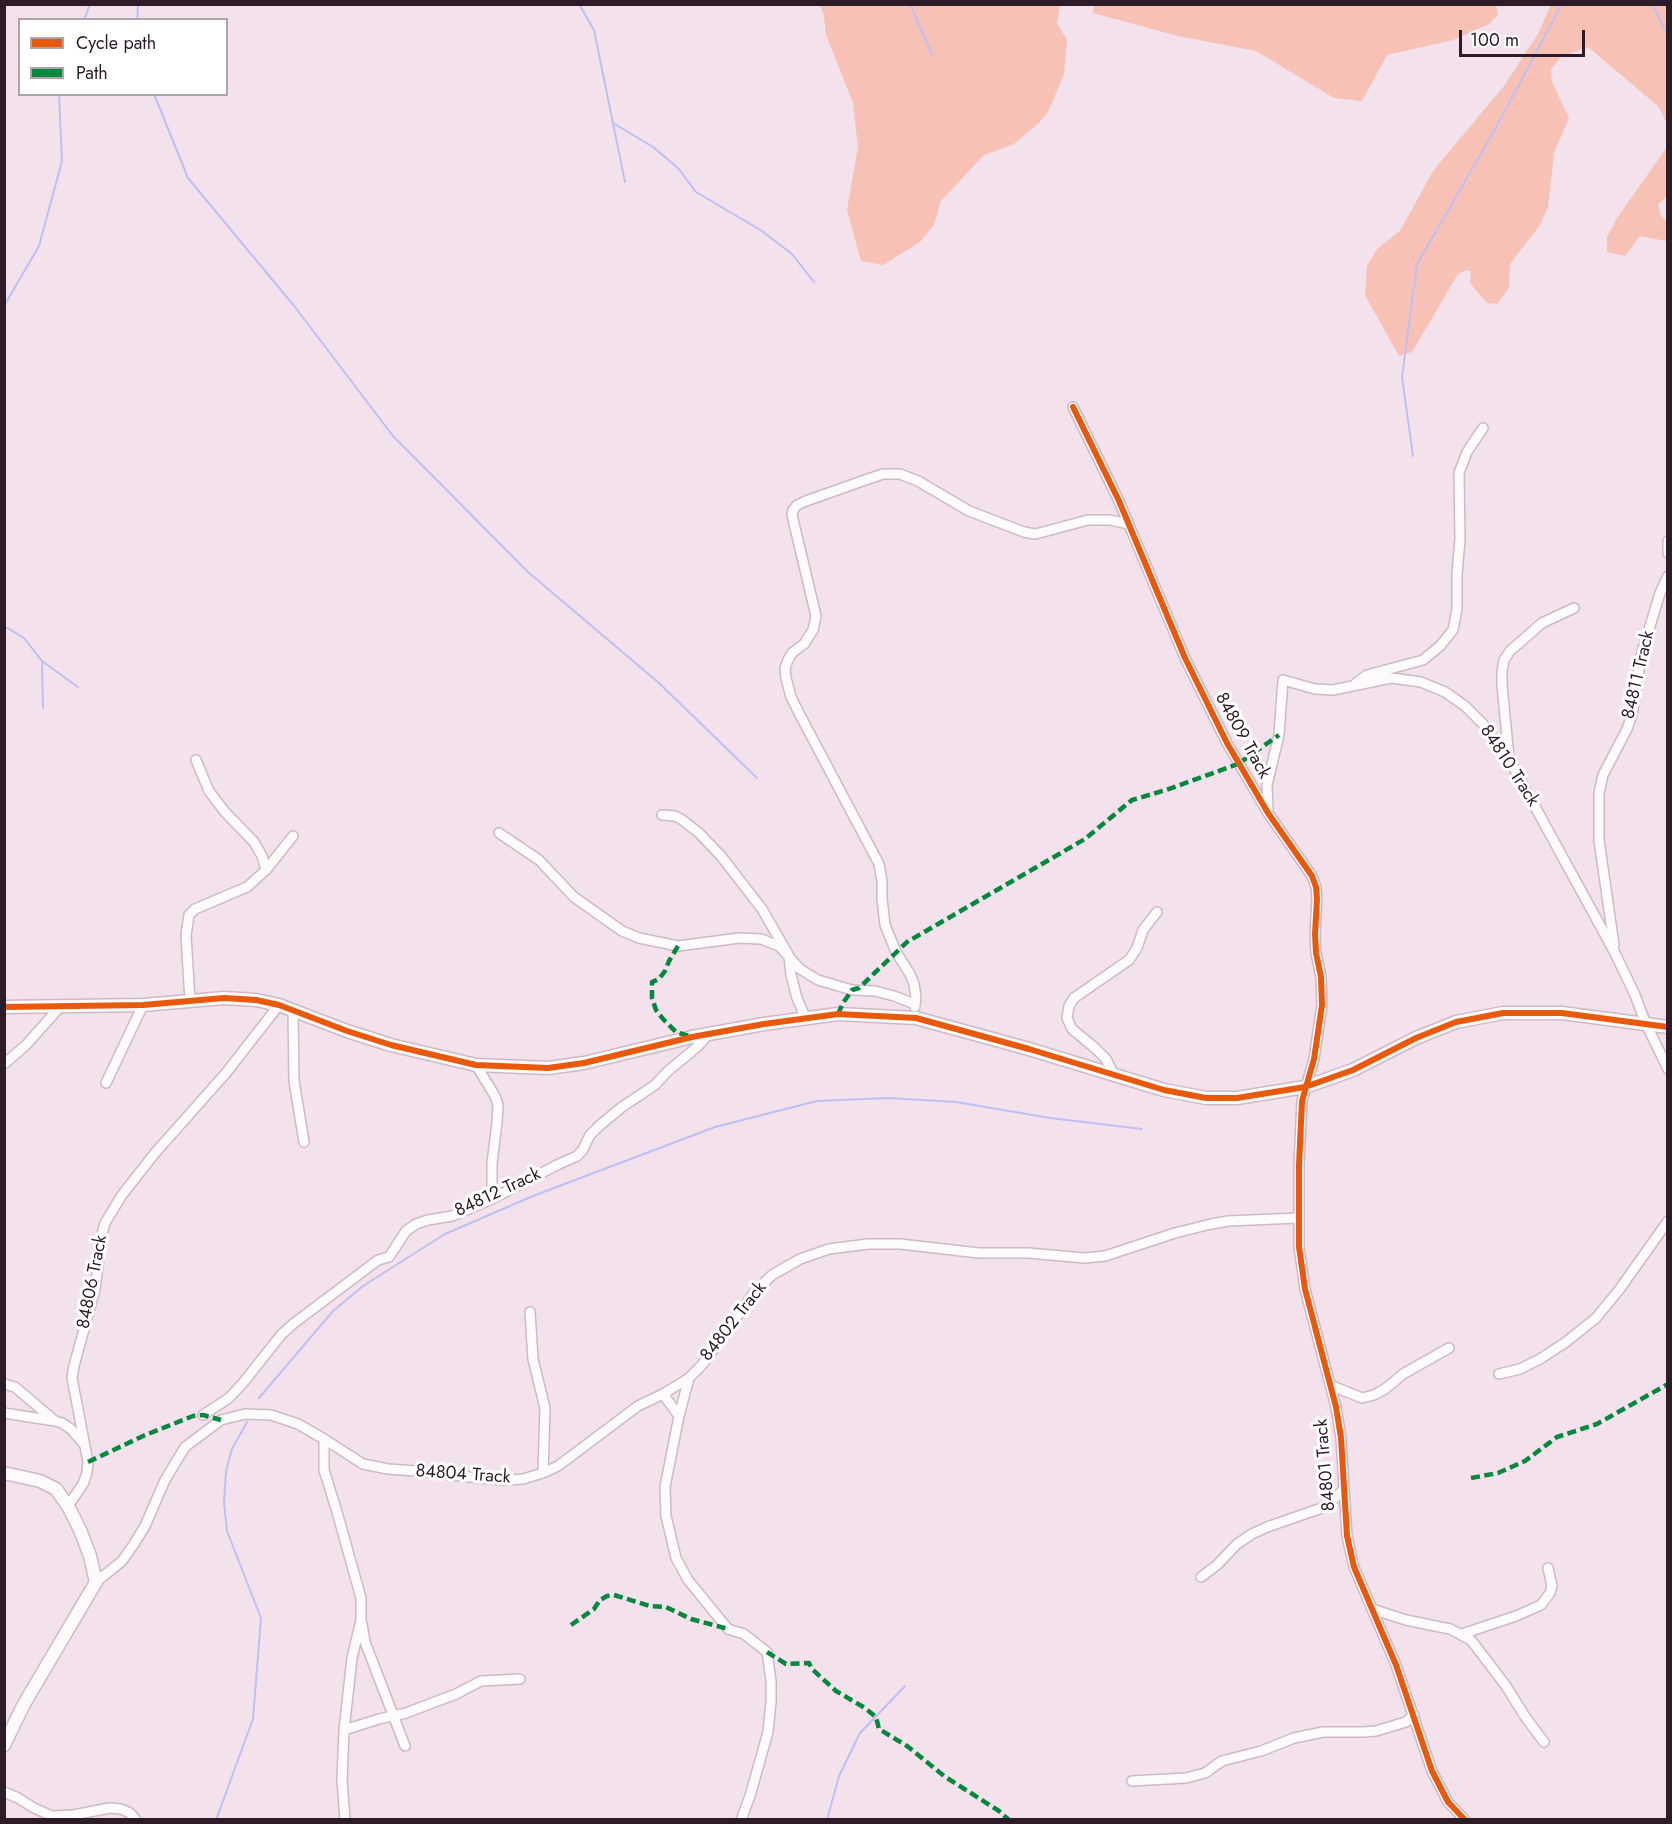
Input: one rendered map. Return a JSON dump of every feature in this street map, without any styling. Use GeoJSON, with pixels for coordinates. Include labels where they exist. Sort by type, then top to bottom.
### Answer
{"type":"FeatureCollection","features":[{"type":"Feature","properties":{"kind":"street","name":"84809 Track"},"geometry":{"type":"LineString","coordinates":[[1073,407],[1100,459],[1202,694],[1238,764],[1268,813],[1312,876],[1316,887],[1315,934],[1321,976],[1322,1005],[1314,1059],[1305,1087]]}},
{"type":"Feature","properties":{"kind":"street"},"geometry":{"type":"LineString","coordinates":[[1354,684],[1367,675],[1423,660],[1440,646],[1453,630],[1457,609],[1460,539],[1459,473],[1467,452],[1482,428]]}},
{"type":"Feature","properties":{"kind":"street"},"geometry":{"type":"LineString","coordinates":[[916,1018],[914,984],[896,952],[885,925],[879,864],[791,697],[786,678],[784,668],[792,653],[804,644],[813,630],[816,616],[792,515],[793,510],[797,505],[806,501],[868,478],[883,474],[900,474],[918,481],[969,512],[1024,532],[1035,534],[1088,520],[1110,520],[1129,524]]}},
{"type":"Feature","properties":{"kind":"street"},"geometry":{"type":"LineString","coordinates":[[1668,541],[1668,553]]}},
{"type":"Feature","properties":{"kind":"street","name":"84811 Track"},"geometry":{"type":"LineString","coordinates":[[1614,951],[1599,840],[1599,792],[1603,775],[1632,715],[1641,656],[1653,614],[1668,576]]}},
{"type":"Feature","properties":{"kind":"street"},"geometry":{"type":"LineString","coordinates":[[1510,761],[1502,685],[1504,660],[1510,651],[1542,623],[1574,608]]}},
{"type":"Feature","properties":{"kind":"street","name":"84810 Track"},"geometry":{"type":"LineString","coordinates":[[1268,813],[1267,785],[1279,735],[1283,680],[1315,689],[1334,690],[1391,678],[1421,682],[1445,692],[1483,724],[1510,761],[1614,951],[1668,1069]]}},
{"type":"Feature","properties":{"kind":"street"},"geometry":{"type":"LineString","coordinates":[[195,760],[209,790],[225,812],[254,842],[262,856],[266,870]]}},
{"type":"Feature","properties":{"kind":"street"},"geometry":{"type":"LineString","coordinates":[[662,815],[675,816],[690,824],[721,856],[762,909],[789,956],[797,998],[806,1019]]}},
{"type":"Feature","properties":{"kind":"street"},"geometry":{"type":"LineString","coordinates":[[499,833],[539,860],[566,890],[605,920],[639,938],[678,946],[739,938],[761,939],[779,946],[801,969],[818,980],[852,990],[875,991],[915,1004]]}},
{"type":"Feature","properties":{"kind":"street"},"geometry":{"type":"LineString","coordinates":[[190,1001],[186,935],[189,915],[195,909],[247,887],[266,870],[292,836]]}},
{"type":"Feature","properties":{"kind":"street"},"geometry":{"type":"LineString","coordinates":[[1114,1075],[1106,1059],[1068,1024],[1069,1006],[1074,998],[1083,991],[1129,960],[1137,948],[1143,930],[1157,912]]}},
{"type":"Feature","properties":{"kind":"street"},"geometry":{"type":"LineString","coordinates":[[4,1006],[143,1005],[224,998],[256,1000],[279,1005],[392,1045],[476,1065],[548,1068],[584,1064],[662,1043],[764,1024],[838,1014],[916,1018],[1164,1090],[1206,1098],[1237,1098],[1305,1087],[1353,1070],[1416,1038],[1456,1022],[1503,1013],[1562,1013],[1668,1027]]}},
{"type":"Feature","properties":{"kind":"street"},"geometry":{"type":"LineString","coordinates":[[106,1083],[143,1005]]}},
{"type":"Feature","properties":{"kind":"street","name":"84806 Track"},"geometry":{"type":"LineString","coordinates":[[68,1506],[77,1494],[87,1473],[86,1446],[72,1378],[95,1288],[105,1223],[154,1153],[226,1073],[279,1005]]}},
{"type":"Feature","properties":{"kind":"street"},"geometry":{"type":"LineString","coordinates":[[4,1064],[26,1045],[60,1007]]}},
{"type":"Feature","properties":{"kind":"street"},"geometry":{"type":"LineString","coordinates":[[292,1011],[294,1081],[304,1142]]}},
{"type":"Feature","properties":{"kind":"street","name":"84812 Track"},"geometry":{"type":"LineString","coordinates":[[203,1415],[229,1398],[281,1335],[293,1324],[378,1260],[389,1257],[406,1231],[416,1224],[452,1216],[492,1199],[577,1156],[590,1135],[599,1126],[655,1085],[668,1071],[698,1047],[709,1034]]}},
{"type":"Feature","properties":{"kind":"street"},"geometry":{"type":"LineString","coordinates":[[476,1065],[488,1083],[498,1105],[492,1163],[492,1199]]}},
{"type":"Feature","properties":{"kind":"street","name":"84801 Track"},"geometry":{"type":"LineString","coordinates":[[1305,1087],[1302,1101],[1299,1247],[1305,1289],[1336,1407],[1341,1438],[1347,1536],[1354,1567],[1396,1665],[1432,1771],[1448,1802],[1465,1820]]}},
{"type":"Feature","properties":{"kind":"street","name":"84802 Track"},"geometry":{"type":"LineString","coordinates":[[741,1820],[768,1732],[771,1680],[767,1652],[744,1634],[728,1629],[688,1580],[676,1558],[666,1516],[665,1488],[688,1378],[702,1365],[753,1294],[772,1275],[800,1259],[829,1249],[868,1244],[900,1244],[979,1253],[1028,1253],[1085,1258],[1105,1256],[1211,1224],[1228,1221],[1298,1218]]}},
{"type":"Feature","properties":{"kind":"street"},"geometry":{"type":"LineString","coordinates":[[1499,1374],[1520,1369],[1540,1359],[1596,1318],[1668,1221]]}},
{"type":"Feature","properties":{"kind":"street"},"geometry":{"type":"LineString","coordinates":[[530,1312],[533,1359],[545,1408],[543,1473]]}},
{"type":"Feature","properties":{"kind":"street"},"geometry":{"type":"LineString","coordinates":[[1330,1385],[1362,1398],[1374,1395],[1420,1363],[1449,1348]]}},
{"type":"Feature","properties":{"kind":"street","name":"84804 Track"},"geometry":{"type":"LineString","coordinates":[[96,1582],[122,1561],[135,1544],[165,1480],[184,1447],[221,1420],[245,1414],[271,1415],[298,1424],[363,1464],[388,1469],[506,1480],[523,1479],[543,1473],[574,1455],[638,1406],[688,1378]]}},
{"type":"Feature","properties":{"kind":"street"},"geometry":{"type":"LineString","coordinates":[[4,1384],[15,1387],[55,1421],[71,1429],[86,1446]]}},
{"type":"Feature","properties":{"kind":"street"},"geometry":{"type":"LineString","coordinates":[[663,1394],[679,1416]]}},
{"type":"Feature","properties":{"kind":"street"},"geometry":{"type":"LineString","coordinates":[[4,1413],[55,1421]]}},
{"type":"Feature","properties":{"kind":"street"},"geometry":{"type":"LineString","coordinates":[[324,1439],[322,1457],[324,1470],[361,1598],[361,1620],[365,1642],[405,1746]]}},
{"type":"Feature","properties":{"kind":"street"},"geometry":{"type":"LineString","coordinates":[[4,1473],[40,1481],[56,1489],[68,1506],[90,1556],[96,1582],[24,1704],[4,1745]]}},
{"type":"Feature","properties":{"kind":"street"},"geometry":{"type":"LineString","coordinates":[[1201,1576],[1252,1534],[1320,1509],[1344,1489]]}},
{"type":"Feature","properties":{"kind":"street"},"geometry":{"type":"LineString","coordinates":[[1462,1634],[1541,1605],[1547,1599],[1552,1586],[1548,1568]]}},
{"type":"Feature","properties":{"kind":"street"},"geometry":{"type":"LineString","coordinates":[[1372,1609],[1406,1620],[1435,1625],[1462,1634],[1471,1640],[1545,1742]]}},
{"type":"Feature","properties":{"kind":"street"},"geometry":{"type":"LineString","coordinates":[[345,1820],[342,1780],[344,1730],[352,1658],[361,1620]]}},
{"type":"Feature","properties":{"kind":"street"},"geometry":{"type":"LineString","coordinates":[[344,1730],[427,1706],[481,1681],[520,1680]]}},
{"type":"Feature","properties":{"kind":"street"},"geometry":{"type":"LineString","coordinates":[[1132,1781],[1186,1778],[1204,1773],[1222,1761],[1261,1751],[1294,1738],[1323,1732],[1376,1731],[1406,1722],[1414,1715]]}},
{"type":"Feature","properties":{"kind":"street"},"geometry":{"type":"LineString","coordinates":[[4,1791],[52,1816],[73,1815],[110,1808],[130,1813],[135,1820]]}},
{"type":"Feature","properties":{"kind":"shaded area"},"geometry":{"type":"Polygon","coordinates":[[[1094,4],[1496,4],[1498,15],[1489,24],[1453,40],[1387,55],[1362,101],[1334,98],[1256,51],[1178,36],[1093,13],[1094,4]]]}},
{"type":"Feature","properties":{"kind":"shaded area"},"geometry":{"type":"Polygon","coordinates":[[[1551,4],[1667,5],[1667,124],[1659,107],[1588,47],[1562,56],[1551,69],[1552,82],[1569,118],[1554,153],[1548,207],[1540,225],[1510,264],[1509,288],[1497,304],[1487,303],[1470,283],[1471,271],[1466,270],[1458,274],[1412,352],[1399,356],[1365,295],[1367,266],[1377,249],[1400,231],[1433,171],[1504,86],[1538,34],[1551,4]]]}},
{"type":"Feature","properties":{"kind":"shaded area"},"geometry":{"type":"Polygon","coordinates":[[[820,5],[1060,5],[1057,23],[1067,40],[1064,74],[1048,112],[1039,123],[1014,144],[984,155],[941,201],[934,225],[920,242],[883,265],[861,261],[847,210],[858,147],[853,103],[826,35],[820,5]]]}},
{"type":"Feature","properties":{"kind":"shaded area"},"geometry":{"type":"Polygon","coordinates":[[[1667,147],[1667,196],[1658,205],[1661,216],[1667,221],[1666,241],[1640,236],[1625,256],[1607,252],[1607,237],[1617,218],[1667,147]]]}},
{"type":"Feature","properties":{"kind":"waterway"},"geometry":{"type":"LineString","coordinates":[[85,18],[90,4]]}},
{"type":"Feature","properties":{"kind":"waterway"},"geometry":{"type":"LineString","coordinates":[[137,18],[138,4]]}},
{"type":"Feature","properties":{"kind":"waterway"},"geometry":{"type":"LineString","coordinates":[[579,4],[594,30],[625,182]]}},
{"type":"Feature","properties":{"kind":"waterway"},"geometry":{"type":"LineString","coordinates":[[910,4],[932,55]]}},
{"type":"Feature","properties":{"kind":"waterway"},"geometry":{"type":"LineString","coordinates":[[1413,456],[1402,377],[1417,264],[1494,131],[1562,4]]}},
{"type":"Feature","properties":{"kind":"waterway"},"geometry":{"type":"LineString","coordinates":[[1652,4],[1668,35]]}},
{"type":"Feature","properties":{"kind":"waterway"},"geometry":{"type":"LineString","coordinates":[[4,306],[39,246],[62,161],[59,96]]}},
{"type":"Feature","properties":{"kind":"waterway"},"geometry":{"type":"LineString","coordinates":[[155,96],[188,178],[295,307],[393,436],[528,572],[659,683],[757,778]]}},
{"type":"Feature","properties":{"kind":"waterway"},"geometry":{"type":"LineString","coordinates":[[613,123],[653,147],[678,168],[696,192],[762,231],[792,254],[814,282]]}},
{"type":"Feature","properties":{"kind":"waterway"},"geometry":{"type":"LineString","coordinates":[[4,626],[24,638],[42,661],[43,708]]}},
{"type":"Feature","properties":{"kind":"waterway"},"geometry":{"type":"LineString","coordinates":[[42,661],[78,687]]}},
{"type":"Feature","properties":{"kind":"waterway"},"geometry":{"type":"LineString","coordinates":[[259,1398],[333,1311],[363,1286],[445,1234],[533,1196],[715,1127],[817,1101],[888,1098],[956,1102],[1050,1118],[1142,1129]]}},
{"type":"Feature","properties":{"kind":"waterway"},"geometry":{"type":"LineString","coordinates":[[216,1820],[253,1719],[261,1618],[227,1531],[224,1503],[226,1471],[232,1449],[247,1422]]}},
{"type":"Feature","properties":{"kind":"waterway"},"geometry":{"type":"LineString","coordinates":[[827,1820],[839,1776],[860,1733],[905,1686]]}},
{"type":"Feature","properties":{"kind":"marked path"},"geometry":{"type":"LineString","coordinates":[[838,1014],[852,990],[859,988],[907,942],[1085,839],[1132,800],[1238,764],[1279,735]]}},
{"type":"Feature","properties":{"kind":"marked path"},"geometry":{"type":"LineString","coordinates":[[678,946],[665,971],[659,979],[652,982],[652,998],[656,1010],[663,1019],[676,1032],[689,1036]]}},
{"type":"Feature","properties":{"kind":"marked path"},"geometry":{"type":"LineString","coordinates":[[1471,1478],[1498,1473],[1525,1461],[1557,1437],[1597,1424],[1668,1384]]}},
{"type":"Feature","properties":{"kind":"marked path"},"geometry":{"type":"LineString","coordinates":[[88,1462],[193,1416],[203,1415],[221,1420]]}},
{"type":"Feature","properties":{"kind":"marked path"},"geometry":{"type":"LineString","coordinates":[[571,1625],[594,1609],[600,1600],[614,1595],[650,1606],[666,1607],[691,1619],[728,1629]]}},
{"type":"Feature","properties":{"kind":"marked path"},"geometry":{"type":"LineString","coordinates":[[767,1652],[786,1664],[809,1663],[812,1669],[836,1691],[876,1717],[879,1729],[907,1746],[944,1776],[999,1811],[1009,1820]]}},
{"type":"Feature","properties":{"kind":"cycle path"},"geometry":{"type":"LineString","coordinates":[[1073,407],[1119,501],[1185,658],[1227,743],[1268,813],[1312,876],[1316,887],[1315,934],[1322,1005],[1314,1059],[1302,1101],[1299,1165],[1299,1247],[1305,1289],[1336,1407],[1341,1438],[1347,1536],[1354,1567],[1396,1665],[1432,1771],[1448,1802],[1465,1820]]}},
{"type":"Feature","properties":{"kind":"cycle path"},"geometry":{"type":"LineString","coordinates":[[4,1007],[143,1005],[224,998],[256,1000],[279,1005],[391,1045],[476,1065],[548,1068],[584,1063],[692,1037],[764,1024],[838,1014],[916,1018],[1164,1090],[1206,1098],[1237,1098],[1305,1087],[1353,1070],[1416,1038],[1456,1022],[1503,1013],[1562,1013],[1668,1027]]}}]}
